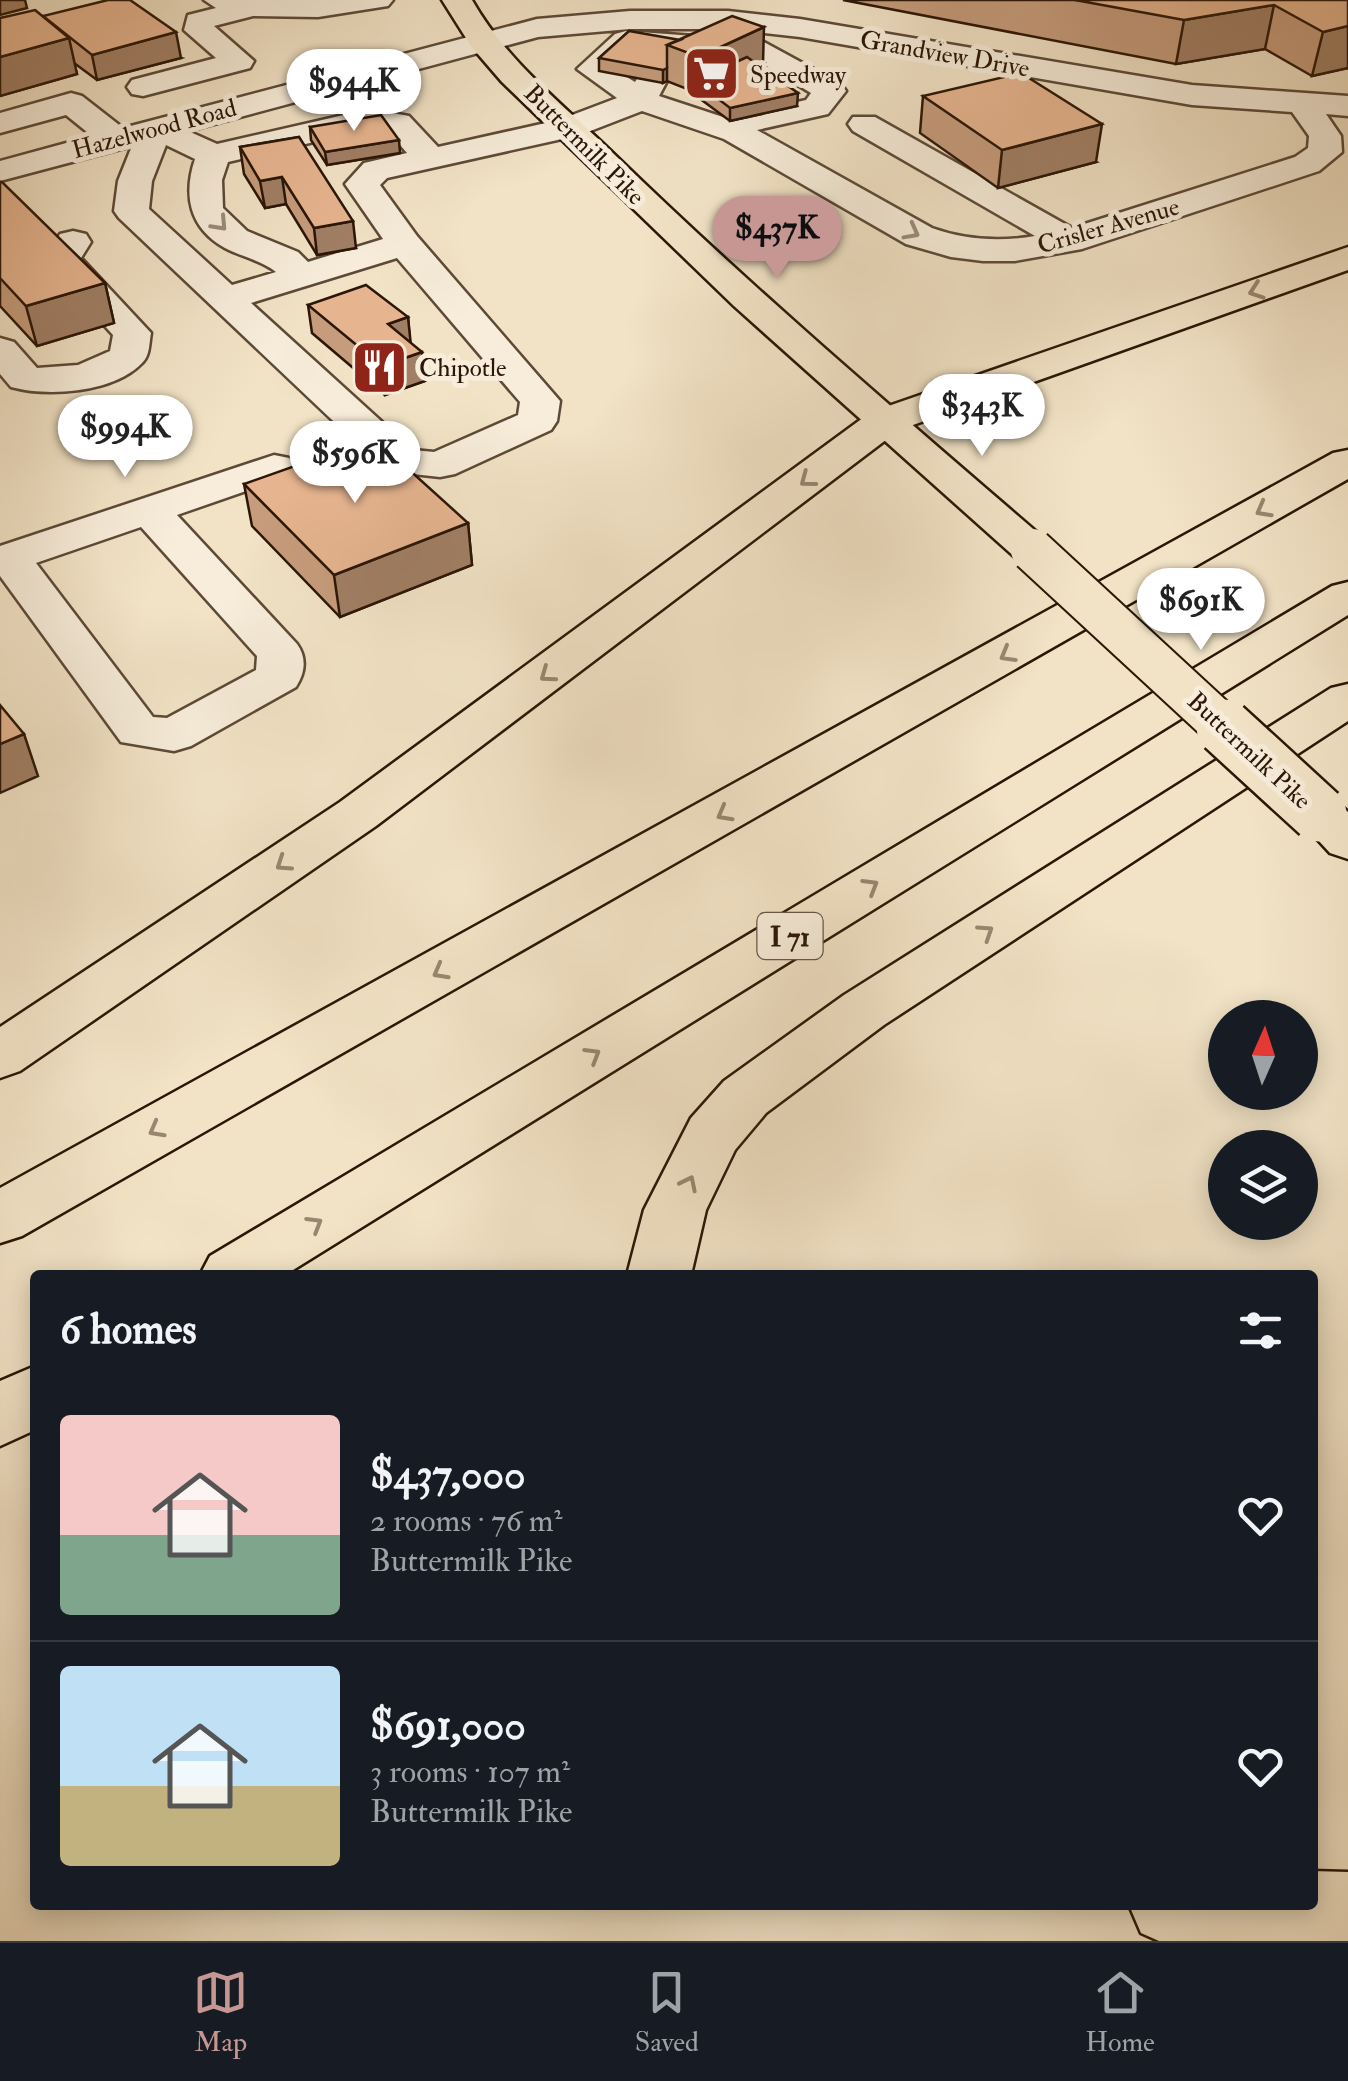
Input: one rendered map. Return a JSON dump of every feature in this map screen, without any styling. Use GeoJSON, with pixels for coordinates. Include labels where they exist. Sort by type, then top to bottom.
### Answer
{"type":"FeatureCollection","features":[{"type":"Feature","properties":{"kind":"main road","name":"Buttermilk Pike"},"geometry":{"type":"LineString","coordinates":[[457,0],[482,43],[791,340],[1032,550],[1333,827]]}},
{"type":"Feature","properties":{"kind":"main road"},"geometry":{"type":"LineString","coordinates":[[0,1056],[358,814],[884,421],[1348,258]]}},
{"type":"Feature","properties":{"kind":"main road"},"geometry":{"type":"LineString","coordinates":[[0,1218],[1348,462]]}},
{"type":"Feature","properties":{"kind":"main road","name":"I 71"},"geometry":{"type":"LineString","coordinates":[[240,1270],[1348,596]]}},
{"type":"Feature","properties":{"kind":"main road"},"geometry":{"type":"LineString","coordinates":[[660,1270],[683,1195],[712,1135],[745,1098],[864,1010],[1348,699]]}},
{"type":"Feature","properties":{"kind":"main road"},"geometry":{"type":"LineString","coordinates":[[0,1416],[30,1398]]}},
{"type":"Feature","properties":{"kind":"main road"},"geometry":{"type":"LineString","coordinates":[[1297,1910],[1348,1912]]}},
{"type":"Feature","properties":{"kind":"street"},"geometry":{"type":"LineString","coordinates":[[327,128],[199,30],[200,20],[233,4],[286,10],[378,0]]}},
{"type":"Feature","properties":{"kind":"street"},"geometry":{"type":"LineString","coordinates":[[796,0],[1242,77],[1291,82],[1348,76]]}},
{"type":"Feature","properties":{"kind":"street","name":"Grandview Drive"},"geometry":{"type":"LineString","coordinates":[[482,43],[571,23],[686,38],[800,28],[1192,95],[1348,106]]}},
{"type":"Feature","properties":{"kind":"street"},"geometry":{"type":"LineString","coordinates":[[686,38],[762,50],[830,91],[817,107],[714,120]]}},
{"type":"Feature","properties":{"kind":"street","name":"Crisler Avenue"},"geometry":{"type":"LineString","coordinates":[[686,38],[626,40],[592,69],[714,120],[939,245],[983,251],[1024,250],[1069,241],[1307,164],[1326,152],[1325,136],[1303,105]]}},
{"type":"Feature","properties":{"kind":"street","name":"Hazelwood Road"},"geometry":{"type":"LineString","coordinates":[[4,164],[116,139],[482,43]]}},
{"type":"Feature","properties":{"kind":"street"},"geometry":{"type":"LineString","coordinates":[[239,61],[143,87],[169,125],[214,154],[370,119],[398,123],[429,158]]}},
{"type":"Feature","properties":{"kind":"street"},"geometry":{"type":"LineString","coordinates":[[774,90],[813,80]]}},
{"type":"Feature","properties":{"kind":"street"},"geometry":{"type":"LineString","coordinates":[[169,125],[134,181],[131,211],[400,462],[440,465],[537,422],[540,401],[404,244],[362,184],[376,170],[568,128],[646,91]]}},
{"type":"Feature","properties":{"kind":"street"},"geometry":{"type":"LineString","coordinates":[[0,123],[72,103],[116,139]]}},
{"type":"Feature","properties":{"kind":"street"},"geometry":{"type":"LineString","coordinates":[[864,124],[1069,241]]}},
{"type":"Feature","properties":{"kind":"street"},"geometry":{"type":"LineString","coordinates":[[214,154],[204,180],[206,210],[234,239],[294,268]]}},
{"type":"Feature","properties":{"kind":"street"},"geometry":{"type":"LineString","coordinates":[[4,354],[42,362],[68,358],[122,323],[62,258],[73,242]]}},
{"type":"Feature","properties":{"kind":"street"},"geometry":{"type":"LineString","coordinates":[[225,299],[294,268],[404,244]]}},
{"type":"Feature","properties":{"kind":"street"},"geometry":{"type":"LineString","coordinates":[[149,510],[281,654],[279,677],[174,734],[138,731],[4,560],[149,510],[274,467]]}},
{"type":"Feature","properties":{"kind":"building"},"geometry":{"type":"Polygon","coordinates":[[[108,0],[130,0],[176,32],[92,55],[43,16],[108,0]]]}},
{"type":"Feature","properties":{"kind":"building"},"geometry":{"type":"Polygon","coordinates":[[[1075,0],[1348,0],[1348,26],[1323,32],[1274,5],[1184,20],[1075,0]]]}},
{"type":"Feature","properties":{"kind":"building"},"geometry":{"type":"Polygon","coordinates":[[[35,10],[69,38],[0,57],[0,18],[35,10]]]}},
{"type":"Feature","properties":{"kind":"building"},"geometry":{"type":"Polygon","coordinates":[[[732,16],[764,27],[699,57],[667,45],[732,16]]]}},
{"type":"Feature","properties":{"kind":"building"},"geometry":{"type":"Polygon","coordinates":[[[629,31],[680,40],[667,45],[667,68],[599,58],[629,31]]]}},
{"type":"Feature","properties":{"kind":"building"},"geometry":{"type":"Polygon","coordinates":[[[747,57],[798,93],[730,108],[695,81],[747,57]]]}},
{"type":"Feature","properties":{"kind":"building"},"geometry":{"type":"Polygon","coordinates":[[[1021,73],[1102,124],[1002,150],[923,96],[1021,73]]]}},
{"type":"Feature","properties":{"kind":"building"},"geometry":{"type":"Polygon","coordinates":[[[381,115],[399,140],[325,152],[310,127],[381,115]]]}},
{"type":"Feature","properties":{"kind":"building"},"geometry":{"type":"Polygon","coordinates":[[[299,137],[353,221],[314,228],[282,177],[260,181],[240,147],[299,137]]]}},
{"type":"Feature","properties":{"kind":"building"},"geometry":{"type":"Polygon","coordinates":[[[0,182],[105,283],[26,306],[0,278],[0,182]]]}},
{"type":"Feature","properties":{"kind":"building"},"geometry":{"type":"Polygon","coordinates":[[[366,285],[408,317],[388,324],[422,352],[382,366],[308,305],[366,285]]]}},
{"type":"Feature","properties":{"kind":"building"},"geometry":{"type":"Polygon","coordinates":[[[374,438],[468,523],[334,575],[244,484],[374,438]]]}},
{"type":"Feature","properties":{"kind":"building"},"geometry":{"type":"Polygon","coordinates":[[[0,705],[24,734],[0,744],[0,705]]]}},
{"type":"Feature","properties":{"kind":"place","name":"Speedway"},"geometry":{"type":"Point","coordinates":[711,74]}},
{"type":"Feature","properties":{"kind":"place","name":"Chipotle"},"geometry":{"type":"Point","coordinates":[380,367]}}]}
